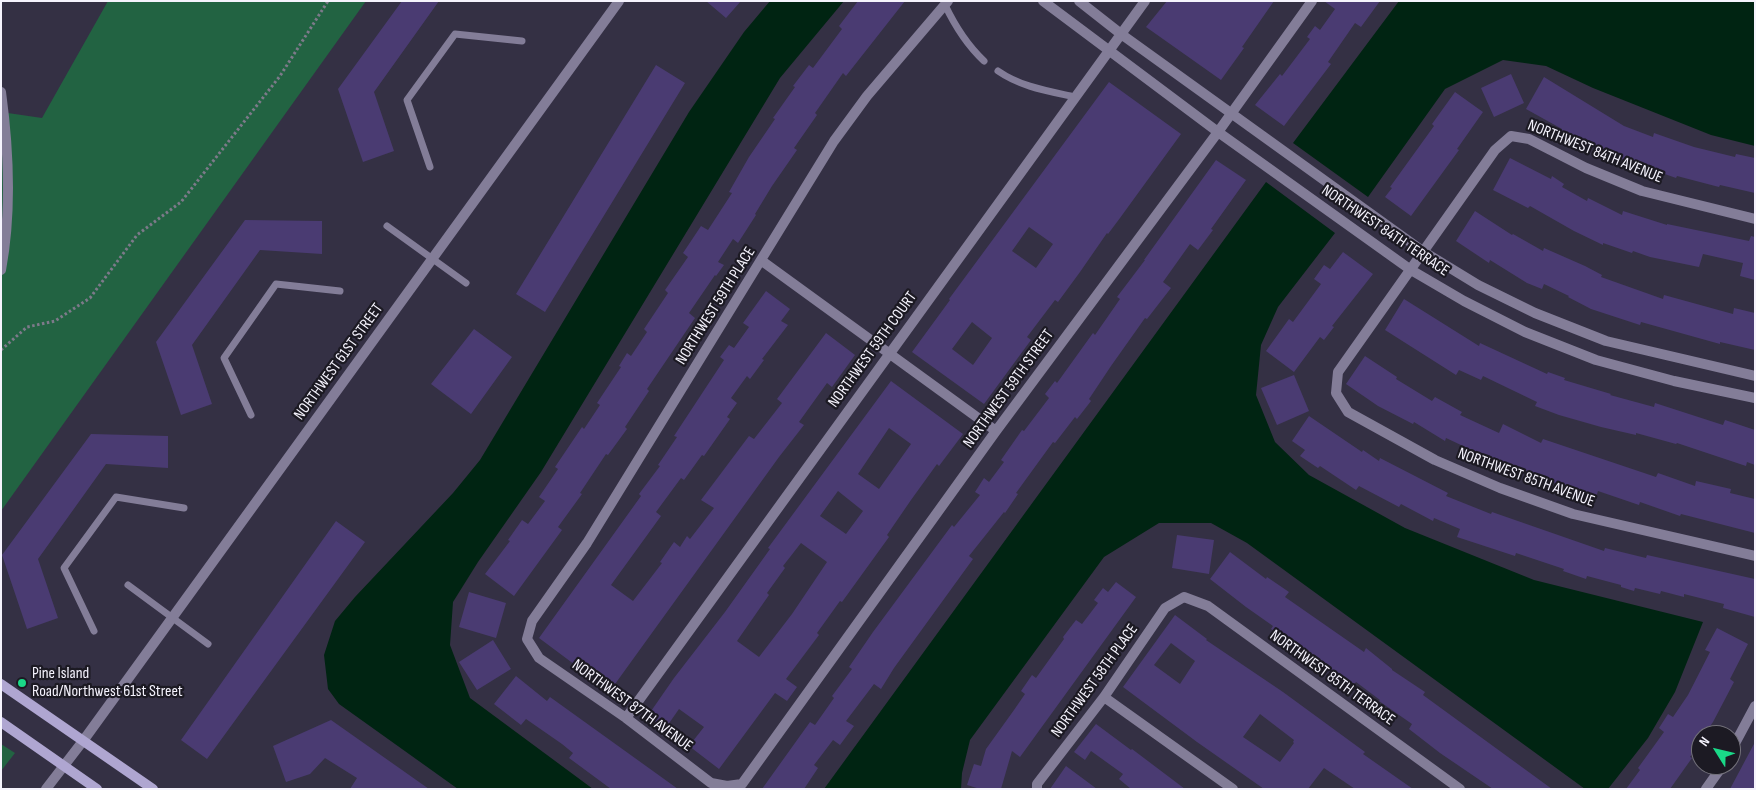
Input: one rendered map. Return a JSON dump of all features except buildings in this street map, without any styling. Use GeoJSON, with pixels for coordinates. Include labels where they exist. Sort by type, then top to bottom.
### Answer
{"type":"FeatureCollection","features":[{"type":"Feature","properties":{"kind":"main road"},"geometry":{"type":"LineString","coordinates":[[1,684],[153,789]]}},
{"type":"Feature","properties":{"kind":"main road"},"geometry":{"type":"LineString","coordinates":[[1,722],[97,789]]}},
{"type":"Feature","properties":{"kind":"street","name":"NORTHWEST 61ST STREET"},"geometry":{"type":"LineString","coordinates":[[46,789],[84,741],[619,1]]}},
{"type":"Feature","properties":{"kind":"street","name":"NORTHWEST 84TH TERRACE"},"geometry":{"type":"LineString","coordinates":[[1043,1],[1218,132],[1411,270],[1464,301],[1525,332],[1596,360],[1674,381],[1755,398]]}},
{"type":"Feature","properties":{"kind":"street","name":"NORTHWEST 84TH TERRACE"},"geometry":{"type":"LineString","coordinates":[[1079,1],[1121,34],[1424,252],[1478,285],[1535,313],[1606,341],[1755,376]]}},
{"type":"Feature","properties":{"kind":"street","name":"NORTHWEST 59TH COURT"},"geometry":{"type":"LineString","coordinates":[[626,718],[1145,1]]}},
{"type":"Feature","properties":{"kind":"street","name":"NORTHWEST 59TH STREET"},"geometry":{"type":"LineString","coordinates":[[727,786],[742,784],[996,431],[1232,114],[1312,1]]}},
{"type":"Feature","properties":{"kind":"street","name":"NORTHWEST 59TH PLACE"},"geometry":{"type":"LineString","coordinates":[[527,639],[532,621],[587,543],[839,134],[867,96],[947,3]]}},
{"type":"Feature","properties":{"kind":"street"},"geometry":{"type":"LineString","coordinates":[[1,92],[6,128],[8,193],[1,270]]}},
{"type":"Feature","properties":{"kind":"street","name":"NORTHWEST 84TH AVENUE"},"geometry":{"type":"LineString","coordinates":[[1424,252],[1495,150],[1511,136],[1528,139],[1586,168],[1642,191],[1755,219]]}},
{"type":"Feature","properties":{"kind":"street"},"geometry":{"type":"LineString","coordinates":[[1411,270],[1424,252]]}},
{"type":"Feature","properties":{"kind":"street"},"geometry":{"type":"LineString","coordinates":[[762,261],[996,431]]}},
{"type":"Feature","properties":{"kind":"street","name":"NORTHWEST 85TH AVENUE"},"geometry":{"type":"LineString","coordinates":[[1411,270],[1338,372],[1336,393],[1348,412],[1435,460],[1500,488],[1573,514],[1755,556]]}},
{"type":"Feature","properties":{"kind":"street","name":"NORTHWEST 58TH PLACE"},"geometry":{"type":"LineString","coordinates":[[1037,789],[1037,784],[1104,697],[1165,608],[1184,597]]}},
{"type":"Feature","properties":{"kind":"street","name":"NORTHWEST 85TH TERRACE"},"geometry":{"type":"LineString","coordinates":[[1184,597],[1208,606],[1460,789]]}},
{"type":"Feature","properties":{"kind":"street","name":"NORTHWEST 87TH AVENUE"},"geometry":{"type":"LineString","coordinates":[[527,639],[539,658],[626,718],[710,783],[727,786]]}},
{"type":"Feature","properties":{"kind":"street"},"geometry":{"type":"LineString","coordinates":[[1104,697],[1233,789]]}},
{"type":"Feature","properties":{"kind":"street"},"geometry":{"type":"LineString","coordinates":[[1741,732],[1755,706]]}},
{"type":"Feature","properties":{"kind":"street"},"geometry":{"type":"LineString","coordinates":[[1706,789],[1716,775]]}},
{"type":"Feature","properties":{"kind":"lane"},"geometry":{"type":"LineString","coordinates":[[947,3],[962,36],[973,51],[984,61]]}},
{"type":"Feature","properties":{"kind":"lane"},"geometry":{"type":"LineString","coordinates":[[430,167],[407,100],[455,34],[522,41]]}},
{"type":"Feature","properties":{"kind":"lane"},"geometry":{"type":"LineString","coordinates":[[998,71],[1010,79],[1029,87],[1075,97]]}},
{"type":"Feature","properties":{"kind":"lane"},"geometry":{"type":"LineString","coordinates":[[387,226],[466,284]]}},
{"type":"Feature","properties":{"kind":"lane"},"geometry":{"type":"LineString","coordinates":[[251,415],[224,358],[276,284],[340,291]]}},
{"type":"Feature","properties":{"kind":"lane"},"geometry":{"type":"LineString","coordinates":[[94,631],[64,568],[116,497],[184,508]]}},
{"type":"Feature","properties":{"kind":"lane"},"geometry":{"type":"LineString","coordinates":[[128,585],[208,644]]}},
{"type":"Feature","properties":{"kind":"path"},"geometry":{"type":"LineString","coordinates":[[1,350],[27,327],[55,321],[90,298],[137,235],[181,202],[280,76],[328,1]]}},
{"type":"Feature","properties":{"kind":"shaded area"},"geometry":{"type":"Polygon","coordinates":[[[108,1],[366,1],[1,511],[1,112],[42,118],[108,1]]]}},
{"type":"Feature","properties":{"kind":"shaded area"},"geometry":{"type":"Polygon","coordinates":[[[770,1],[844,1],[780,78],[541,472],[478,562],[453,602],[450,645],[470,698],[593,789],[458,789],[339,704],[328,689],[324,655],[335,621],[355,597],[453,493],[480,460],[689,112],[744,32],[770,1]]]}},
{"type":"Feature","properties":{"kind":"shaded area"},"geometry":{"type":"Polygon","coordinates":[[[1399,1],[1755,1],[1755,146],[1711,135],[1593,88],[1546,66],[1503,60],[1445,89],[1368,197],[1293,143],[1399,1]]]}},
{"type":"Feature","properties":{"kind":"shaded area"},"geometry":{"type":"Polygon","coordinates":[[[1266,182],[1335,233],[1278,307],[1261,345],[1256,395],[1275,442],[1309,475],[1405,528],[1534,580],[1703,622],[1675,692],[1648,738],[1608,789],[1585,789],[1247,543],[1211,523],[1159,523],[1104,557],[970,740],[962,773],[961,789],[824,789],[1266,182]]]}},
{"type":"Feature","properties":{"kind":"shaded area"},"geometry":{"type":"Polygon","coordinates":[[[1,744],[15,753],[1,771],[1,744]]]}},
{"type":"Feature","properties":{"kind":"place","name":"Pine Island Road/Northwest 61st Street"},"geometry":{"type":"Point","coordinates":[22,683]}}]}
